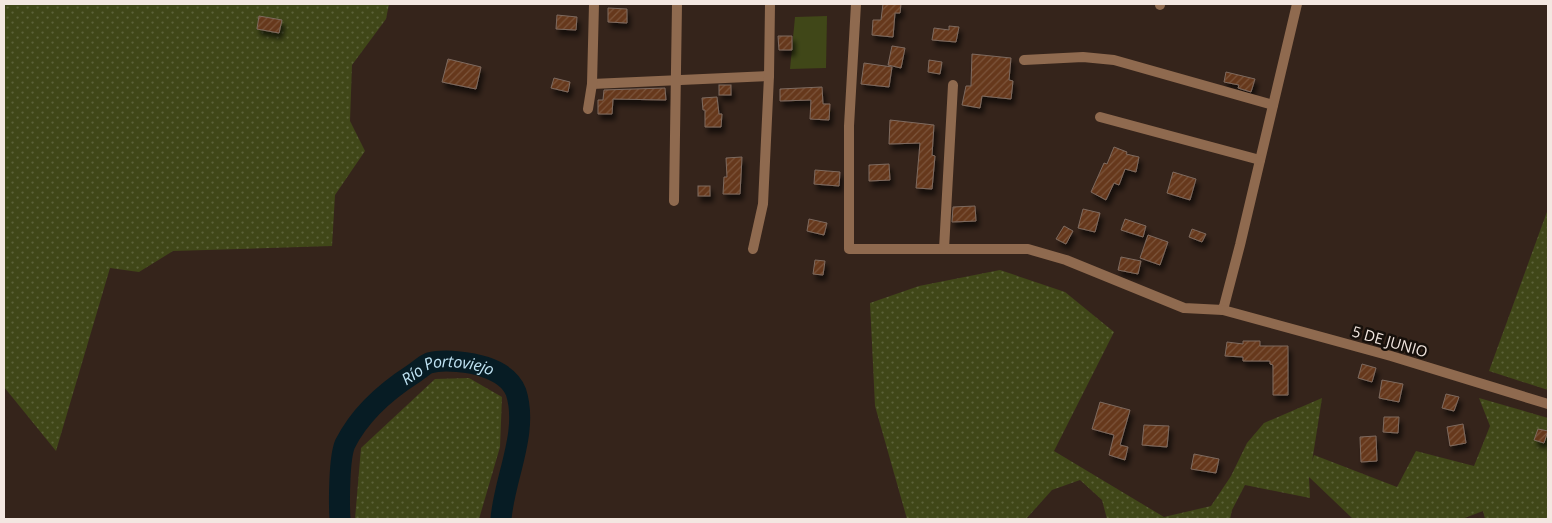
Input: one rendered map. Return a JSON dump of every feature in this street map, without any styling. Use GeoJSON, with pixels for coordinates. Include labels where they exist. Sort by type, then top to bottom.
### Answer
{"type":"FeatureCollection","features":[{"type":"Feature","properties":{"kind":"street"},"geometry":{"type":"LineString","coordinates":[[588,109],[592,84],[594,4]]}},
{"type":"Feature","properties":{"kind":"street"},"geometry":{"type":"LineString","coordinates":[[674,200],[677,4]]}},
{"type":"Feature","properties":{"kind":"street"},"geometry":{"type":"LineString","coordinates":[[752,249],[763,204],[769,76],[770,4]]}},
{"type":"Feature","properties":{"kind":"street","name":"5 DE JUNIO"},"geometry":{"type":"LineString","coordinates":[[856,4],[850,126],[849,249],[1028,249],[1066,260],[1184,308],[1222,310],[1391,356],[1548,404]]}},
{"type":"Feature","properties":{"kind":"street"},"geometry":{"type":"LineString","coordinates":[[1222,310],[1297,4]]}},
{"type":"Feature","properties":{"kind":"street"},"geometry":{"type":"LineString","coordinates":[[1024,60],[1083,57],[1114,60],[1273,105]]}},
{"type":"Feature","properties":{"kind":"street"},"geometry":{"type":"LineString","coordinates":[[592,84],[769,76]]}},
{"type":"Feature","properties":{"kind":"street"},"geometry":{"type":"LineString","coordinates":[[944,249],[953,85]]}},
{"type":"Feature","properties":{"kind":"street"},"geometry":{"type":"LineString","coordinates":[[1100,117],[1260,160]]}},
{"type":"Feature","properties":{"kind":"green space"},"geometry":{"type":"Polygon","coordinates":[[[4,4],[389,4],[386,19],[352,65],[350,121],[365,151],[335,195],[332,246],[173,251],[139,272],[110,268],[56,451],[4,387],[4,4]]]}},
{"type":"Feature","properties":{"kind":"green space"},"geometry":{"type":"Polygon","coordinates":[[[827,16],[826,68],[790,69],[795,17],[827,16]]]}},
{"type":"Feature","properties":{"kind":"green space"},"geometry":{"type":"Polygon","coordinates":[[[1548,209],[1548,390],[1489,371],[1548,209]]]}},
{"type":"Feature","properties":{"kind":"green space"},"geometry":{"type":"Polygon","coordinates":[[[1000,270],[1065,292],[1114,332],[1054,451],[1164,517],[1211,506],[1231,476],[1247,443],[1264,423],[1322,398],[1312,462],[1314,455],[1397,487],[1416,451],[1474,466],[1490,426],[1479,398],[1548,418],[1548,519],[1485,519],[1483,511],[1462,519],[1353,519],[1309,477],[1310,498],[1245,485],[1232,510],[1230,519],[1107,519],[1102,500],[1080,480],[1052,490],[1026,519],[907,519],[875,406],[870,303],[919,286],[1000,270]]]}},
{"type":"Feature","properties":{"kind":"green space"},"geometry":{"type":"Polygon","coordinates":[[[469,378],[502,397],[500,447],[479,519],[355,519],[361,448],[435,379],[469,378]]]}},
{"type":"Feature","properties":{"kind":"building"},"geometry":{"type":"Polygon","coordinates":[[[883,4],[901,4],[900,13],[895,13],[893,37],[872,35],[873,20],[881,20],[883,4]]]}},
{"type":"Feature","properties":{"kind":"building"},"geometry":{"type":"Polygon","coordinates":[[[608,8],[627,9],[627,23],[608,22],[608,8]]]}},
{"type":"Feature","properties":{"kind":"building"},"geometry":{"type":"Polygon","coordinates":[[[557,15],[577,17],[576,30],[556,29],[557,15]]]}},
{"type":"Feature","properties":{"kind":"building"},"geometry":{"type":"Polygon","coordinates":[[[259,16],[282,20],[279,33],[257,29],[259,16]]]}},
{"type":"Feature","properties":{"kind":"building"},"geometry":{"type":"Polygon","coordinates":[[[949,26],[959,27],[956,42],[932,40],[934,28],[949,30],[949,26]]]}},
{"type":"Feature","properties":{"kind":"building"},"geometry":{"type":"Polygon","coordinates":[[[778,36],[792,36],[792,50],[779,50],[778,36]]]}},
{"type":"Feature","properties":{"kind":"building"},"geometry":{"type":"Polygon","coordinates":[[[892,46],[905,48],[901,68],[888,65],[892,46]]]}},
{"type":"Feature","properties":{"kind":"building"},"geometry":{"type":"Polygon","coordinates":[[[972,54],[1011,58],[1009,80],[1013,81],[1011,99],[982,96],[980,108],[962,105],[966,86],[971,86],[972,54]]]}},
{"type":"Feature","properties":{"kind":"building"},"geometry":{"type":"Polygon","coordinates":[[[448,59],[481,67],[476,89],[442,82],[448,59]]]}},
{"type":"Feature","properties":{"kind":"building"},"geometry":{"type":"Polygon","coordinates":[[[929,60],[942,62],[940,74],[928,72],[929,60]]]}},
{"type":"Feature","properties":{"kind":"building"},"geometry":{"type":"Polygon","coordinates":[[[864,63],[892,67],[889,87],[861,84],[864,63]]]}},
{"type":"Feature","properties":{"kind":"building"},"geometry":{"type":"Polygon","coordinates":[[[1226,72],[1255,79],[1251,92],[1238,88],[1239,85],[1224,82],[1226,72]]]}},
{"type":"Feature","properties":{"kind":"building"},"geometry":{"type":"Polygon","coordinates":[[[554,78],[570,82],[568,92],[551,88],[554,78]]]}},
{"type":"Feature","properties":{"kind":"building"},"geometry":{"type":"Polygon","coordinates":[[[719,85],[731,85],[731,95],[719,95],[719,85]]]}},
{"type":"Feature","properties":{"kind":"building"},"geometry":{"type":"Polygon","coordinates":[[[822,87],[823,104],[830,104],[829,120],[810,119],[811,100],[780,101],[780,89],[822,87]]]}},
{"type":"Feature","properties":{"kind":"building"},"geometry":{"type":"Polygon","coordinates":[[[665,88],[666,100],[613,99],[612,114],[598,114],[598,100],[603,100],[604,90],[665,88]]]}},
{"type":"Feature","properties":{"kind":"building"},"geometry":{"type":"Polygon","coordinates":[[[717,97],[719,114],[722,114],[721,127],[705,127],[705,110],[703,110],[702,98],[717,97]]]}},
{"type":"Feature","properties":{"kind":"building"},"geometry":{"type":"Polygon","coordinates":[[[890,120],[934,125],[932,155],[935,156],[932,189],[916,188],[920,143],[889,144],[890,120]]]}},
{"type":"Feature","properties":{"kind":"building"},"geometry":{"type":"Polygon","coordinates":[[[1114,147],[1127,152],[1126,154],[1139,157],[1136,172],[1125,169],[1119,185],[1114,183],[1106,200],[1091,192],[1104,163],[1107,164],[1114,147]]]}},
{"type":"Feature","properties":{"kind":"building"},"geometry":{"type":"Polygon","coordinates":[[[742,157],[740,194],[723,194],[724,177],[727,177],[726,158],[742,157]]]}},
{"type":"Feature","properties":{"kind":"building"},"geometry":{"type":"Polygon","coordinates":[[[889,164],[890,180],[869,181],[869,165],[889,164]]]}},
{"type":"Feature","properties":{"kind":"building"},"geometry":{"type":"Polygon","coordinates":[[[815,170],[840,172],[839,186],[814,184],[815,170]]]}},
{"type":"Feature","properties":{"kind":"building"},"geometry":{"type":"Polygon","coordinates":[[[1173,172],[1196,179],[1190,200],[1167,193],[1173,172]]]}},
{"type":"Feature","properties":{"kind":"building"},"geometry":{"type":"Polygon","coordinates":[[[698,186],[710,186],[710,196],[698,196],[698,186]]]}},
{"type":"Feature","properties":{"kind":"building"},"geometry":{"type":"Polygon","coordinates":[[[975,206],[976,221],[952,222],[953,207],[975,206]]]}},
{"type":"Feature","properties":{"kind":"building"},"geometry":{"type":"Polygon","coordinates":[[[1083,209],[1100,213],[1095,232],[1078,228],[1083,209]]]}},
{"type":"Feature","properties":{"kind":"building"},"geometry":{"type":"Polygon","coordinates":[[[809,219],[827,223],[824,235],[807,231],[809,219]]]}},
{"type":"Feature","properties":{"kind":"building"},"geometry":{"type":"Polygon","coordinates":[[[1125,219],[1146,226],[1143,237],[1121,230],[1125,219]]]}},
{"type":"Feature","properties":{"kind":"building"},"geometry":{"type":"Polygon","coordinates":[[[1064,226],[1073,231],[1066,244],[1056,239],[1064,226]]]}},
{"type":"Feature","properties":{"kind":"building"},"geometry":{"type":"Polygon","coordinates":[[[1192,229],[1206,234],[1202,242],[1189,237],[1192,229]]]}},
{"type":"Feature","properties":{"kind":"building"},"geometry":{"type":"Polygon","coordinates":[[[1148,235],[1168,242],[1160,265],[1140,258],[1148,235]]]}},
{"type":"Feature","properties":{"kind":"building"},"geometry":{"type":"Polygon","coordinates":[[[1121,257],[1141,261],[1138,274],[1118,270],[1121,257]]]}},
{"type":"Feature","properties":{"kind":"building"},"geometry":{"type":"Polygon","coordinates":[[[815,260],[825,261],[823,275],[813,274],[815,260]]]}},
{"type":"Feature","properties":{"kind":"building"},"geometry":{"type":"Polygon","coordinates":[[[1243,341],[1260,341],[1260,346],[1288,346],[1288,395],[1273,395],[1273,365],[1270,364],[1270,361],[1243,361],[1243,357],[1225,356],[1227,342],[1243,344],[1243,341]]]}},
{"type":"Feature","properties":{"kind":"building"},"geometry":{"type":"Polygon","coordinates":[[[1362,364],[1376,368],[1372,382],[1358,378],[1362,364]]]}},
{"type":"Feature","properties":{"kind":"building"},"geometry":{"type":"Polygon","coordinates":[[[1382,380],[1403,384],[1399,402],[1379,398],[1382,380]]]}},
{"type":"Feature","properties":{"kind":"building"},"geometry":{"type":"Polygon","coordinates":[[[1446,394],[1459,397],[1454,411],[1442,408],[1446,394]]]}},
{"type":"Feature","properties":{"kind":"building"},"geometry":{"type":"Polygon","coordinates":[[[1100,402],[1130,410],[1120,445],[1128,447],[1125,460],[1109,455],[1114,435],[1092,429],[1100,402]]]}},
{"type":"Feature","properties":{"kind":"building"},"geometry":{"type":"Polygon","coordinates":[[[1384,417],[1399,417],[1398,433],[1383,432],[1384,417]]]}},
{"type":"Feature","properties":{"kind":"building"},"geometry":{"type":"Polygon","coordinates":[[[1463,424],[1466,443],[1450,446],[1447,427],[1463,424]]]}},
{"type":"Feature","properties":{"kind":"building"},"geometry":{"type":"Polygon","coordinates":[[[1144,425],[1169,426],[1167,447],[1142,445],[1144,425]]]}},
{"type":"Feature","properties":{"kind":"building"},"geometry":{"type":"Polygon","coordinates":[[[1538,429],[1548,431],[1544,443],[1534,440],[1538,429]]]}},
{"type":"Feature","properties":{"kind":"building"},"geometry":{"type":"Polygon","coordinates":[[[1376,436],[1377,461],[1361,462],[1360,437],[1376,436]]]}},
{"type":"Feature","properties":{"kind":"building"},"geometry":{"type":"Polygon","coordinates":[[[1194,454],[1219,459],[1216,473],[1191,469],[1194,454]]]}},
{"type":"Feature","properties":{"kind":"waterway","name":"Río Portoviejo"},"geometry":{"type":"LineString","coordinates":[[340,519],[340,480],[343,451],[351,433],[374,404],[393,388],[429,363],[450,361],[472,364],[494,371],[507,379],[516,392],[520,423],[501,519]]}}]}
